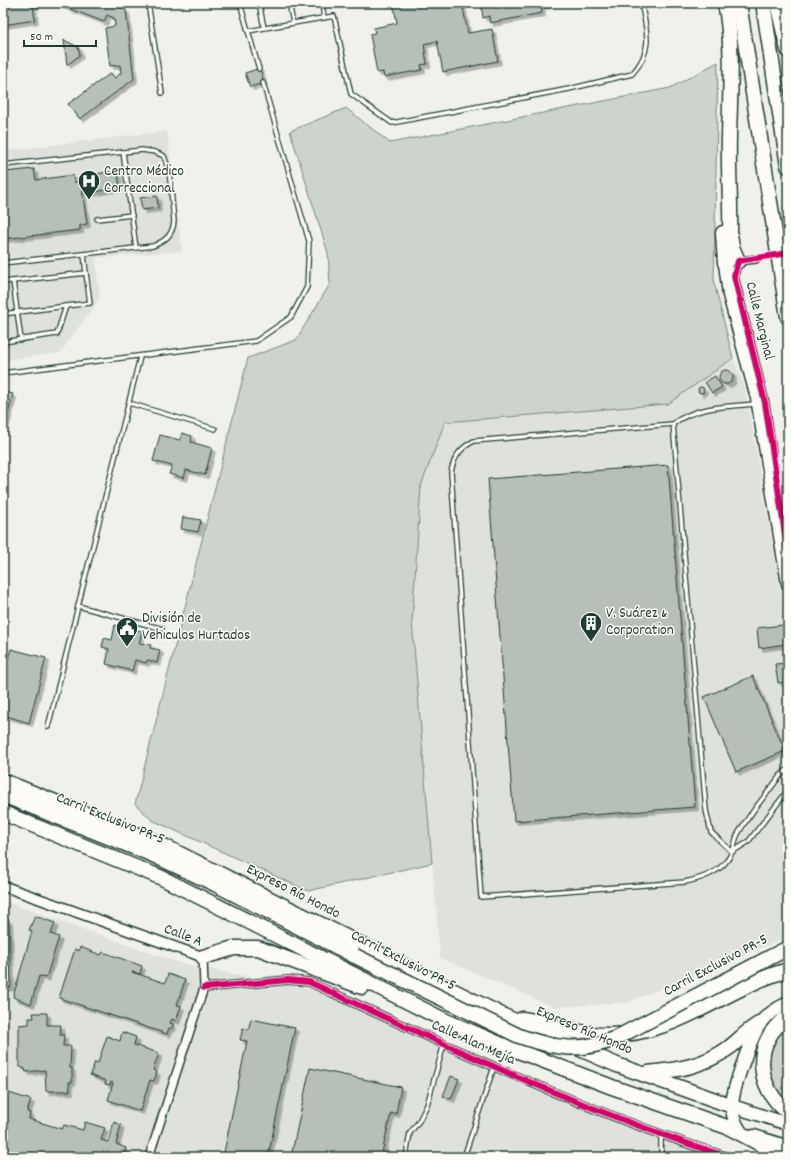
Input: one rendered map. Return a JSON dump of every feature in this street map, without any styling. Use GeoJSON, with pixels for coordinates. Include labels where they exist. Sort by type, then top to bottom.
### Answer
{"type":"FeatureCollection","features":[{"type":"Feature","properties":{"kind":"highway"},"geometry":{"type":"LineString","coordinates":[[724,3],[729,24],[731,54],[729,167],[730,234],[732,247],[731,262]]}},
{"type":"Feature","properties":{"kind":"highway"},"geometry":{"type":"LineString","coordinates":[[739,3],[788,317]]}},
{"type":"Feature","properties":{"kind":"highway"},"geometry":{"type":"LineString","coordinates":[[763,3],[788,166]]}},
{"type":"Feature","properties":{"kind":"highway"},"geometry":{"type":"LineString","coordinates":[[777,3],[788,50]]}},
{"type":"Feature","properties":{"kind":"highway","name":"Calle Marginal"},"geometry":{"type":"LineString","coordinates":[[731,262],[729,295],[758,403],[788,584]]}},
{"type":"Feature","properties":{"kind":"highway"},"geometry":{"type":"LineString","coordinates":[[781,270],[788,294]]}},
{"type":"Feature","properties":{"kind":"highway","name":"Expreso Río Hondo"},"geometry":{"type":"LineString","coordinates":[[3,781],[162,845],[506,1017],[617,1065],[732,1106],[788,1124]]}},
{"type":"Feature","properties":{"kind":"highway","name":"Carril Exclusivo PR-5"},"geometry":{"type":"LineString","coordinates":[[3,795],[151,854],[215,884],[355,956],[519,1036],[541,1044],[568,1048],[587,1047],[614,1039],[788,948]]}},
{"type":"Feature","properties":{"kind":"highway"},"geometry":{"type":"LineString","coordinates":[[3,813],[162,878],[446,1020],[495,1042],[612,1088],[788,1147]]}},
{"type":"Feature","properties":{"kind":"highway"},"geometry":{"type":"LineString","coordinates":[[203,957],[234,948],[258,948],[446,1020]]}},
{"type":"Feature","properties":{"kind":"highway"},"geometry":{"type":"LineString","coordinates":[[506,1017],[544,1022],[588,1034],[633,1034],[655,1030],[670,1024],[760,979],[788,970]]}},
{"type":"Feature","properties":{"kind":"highway"},"geometry":{"type":"LineString","coordinates":[[642,1074],[673,1071],[701,1064],[724,1051],[751,1028],[759,1024],[778,1008],[788,1003]]}},
{"type":"Feature","properties":{"kind":"highway"},"geometry":{"type":"LineString","coordinates":[[788,1017],[770,1034],[763,1049],[762,1065],[768,1089],[776,1102],[788,1112]]}},
{"type":"Feature","properties":{"kind":"highway"},"geometry":{"type":"LineString","coordinates":[[736,1130],[732,1106],[746,1053],[759,1024]]}},
{"type":"Feature","properties":{"kind":"highway"},"geometry":{"type":"LineString","coordinates":[[736,1130],[785,1157]]}},
{"type":"Feature","properties":{"kind":"street"},"geometry":{"type":"LineString","coordinates":[[731,262],[756,258]]}},
{"type":"Feature","properties":{"kind":"street","name":"Calle Marginal"},"geometry":{"type":"LineString","coordinates":[[731,262],[765,403],[788,554]]}},
{"type":"Feature","properties":{"kind":"street","name":"Calle A"},"geometry":{"type":"LineString","coordinates":[[3,886],[203,957],[204,988],[149,1157]]}},
{"type":"Feature","properties":{"kind":"street","name":"Calle Alan Mejía"},"geometry":{"type":"LineString","coordinates":[[204,988],[288,980],[309,982],[494,1067],[714,1155],[728,1157]]}},
{"type":"Feature","properties":{"kind":"lane"},"geometry":{"type":"LineString","coordinates":[[148,3],[162,93]]}},
{"type":"Feature","properties":{"kind":"lane"},"geometry":{"type":"LineString","coordinates":[[240,3],[259,69]]}},
{"type":"Feature","properties":{"kind":"lane"},"geometry":{"type":"LineString","coordinates":[[259,3],[264,28]]}},
{"type":"Feature","properties":{"kind":"lane"},"geometry":{"type":"LineString","coordinates":[[289,3],[293,23]]}},
{"type":"Feature","properties":{"kind":"lane"},"geometry":{"type":"LineString","coordinates":[[322,3],[324,18]]}},
{"type":"Feature","properties":{"kind":"lane"},"geometry":{"type":"LineString","coordinates":[[248,31],[334,16],[351,94],[392,123],[569,89],[632,74],[640,66],[648,47],[648,33],[641,3]]}},
{"type":"Feature","properties":{"kind":"lane"},"geometry":{"type":"LineString","coordinates":[[3,373],[140,357],[256,341],[291,317],[307,287],[309,241],[263,83]]}},
{"type":"Feature","properties":{"kind":"lane"},"geometry":{"type":"LineString","coordinates":[[3,165],[142,150],[155,152],[164,156],[169,170],[173,229],[163,241],[153,246],[3,263]]}},
{"type":"Feature","properties":{"kind":"lane"},"geometry":{"type":"LineString","coordinates":[[123,152],[136,248]]}},
{"type":"Feature","properties":{"kind":"lane"},"geometry":{"type":"LineString","coordinates":[[97,219],[132,215]]}},
{"type":"Feature","properties":{"kind":"lane"},"geometry":{"type":"LineString","coordinates":[[3,314],[90,303],[84,254]]}},
{"type":"Feature","properties":{"kind":"lane"},"geometry":{"type":"LineString","coordinates":[[3,282],[86,273]]}},
{"type":"Feature","properties":{"kind":"lane"},"geometry":{"type":"LineString","coordinates":[[13,281],[21,340]]}},
{"type":"Feature","properties":{"kind":"lane"},"geometry":{"type":"LineString","coordinates":[[3,342],[57,334],[66,306]]}},
{"type":"Feature","properties":{"kind":"lane"},"geometry":{"type":"LineString","coordinates":[[48,727],[140,357]]}},
{"type":"Feature","properties":{"kind":"lane"},"geometry":{"type":"LineString","coordinates":[[128,403],[215,429]]}},
{"type":"Feature","properties":{"kind":"lane"},"geometry":{"type":"LineString","coordinates":[[758,403],[725,406],[700,411],[673,424],[474,441],[465,446],[453,459],[451,472],[481,897],[685,882],[712,874],[723,865],[732,852],[737,835],[780,776],[788,769]]}},
{"type":"Feature","properties":{"kind":"lane"},"geometry":{"type":"LineString","coordinates":[[673,424],[706,810],[711,832],[732,852]]}},
{"type":"Feature","properties":{"kind":"lane"},"geometry":{"type":"LineString","coordinates":[[78,606],[163,629]]}},
{"type":"Feature","properties":{"kind":"lane"},"geometry":{"type":"LineString","coordinates":[[732,852],[748,842],[788,790]]}},
{"type":"Feature","properties":{"kind":"lane"},"geometry":{"type":"LineString","coordinates":[[406,1157],[410,1133],[419,1121],[427,1105],[444,1044]]}},
{"type":"Feature","properties":{"kind":"lane"},"geometry":{"type":"LineString","coordinates":[[464,1157],[494,1067]]}},
{"type":"Feature","properties":{"kind":"lane"},"geometry":{"type":"LineString","coordinates":[[661,1134],[661,1157]]}},
{"type":"Feature","properties":{"kind":"shaded area"},"geometry":{"type":"Polygon","coordinates":[[[718,62],[714,282],[733,358],[668,404],[445,422],[421,486],[412,622],[432,863],[308,891],[152,820],[135,804],[248,358],[296,340],[330,284],[328,253],[290,131],[346,108],[390,143],[670,88],[718,62]]]}},
{"type":"Feature","properties":{"kind":"shaded area","name":"Centro Médico Correccional"},"geometry":{"type":"Polygon","coordinates":[[[167,131],[182,251],[96,258],[100,298],[60,353],[3,360],[3,151],[167,131]]]}},
{"type":"Feature","properties":{"kind":"shaded area"},"geometry":{"type":"Polygon","coordinates":[[[733,358],[745,388],[788,631],[788,937],[626,1003],[554,1007],[440,958],[412,622],[421,486],[445,422],[668,404],[733,358]]]}},
{"type":"Feature","properties":{"kind":"shaded area"},"geometry":{"type":"Polygon","coordinates":[[[3,901],[180,963],[314,990],[527,1088],[725,1157],[3,1157],[3,901]]]}},
{"type":"Feature","properties":{"kind":"shaded area"},"geometry":{"type":"Polygon","coordinates":[[[788,1025],[788,1103],[780,1094],[775,1084],[769,1063],[769,1053],[779,1033],[788,1025]]]}},
{"type":"Feature","properties":{"kind":"building"},"geometry":{"type":"Polygon","coordinates":[[[3,3],[36,3],[36,6],[33,6],[35,20],[3,25],[3,3]]]}},
{"type":"Feature","properties":{"kind":"building"},"geometry":{"type":"Polygon","coordinates":[[[55,3],[110,3],[126,10],[134,79],[80,119],[68,104],[111,73],[115,78],[121,73],[120,65],[110,66],[105,28],[115,26],[114,18],[107,15],[104,22],[55,3]]]}},
{"type":"Feature","properties":{"kind":"building"},"geometry":{"type":"Polygon","coordinates":[[[393,3],[462,3],[468,33],[492,29],[498,61],[443,72],[437,41],[424,44],[427,64],[421,65],[422,70],[384,77],[383,72],[377,73],[370,34],[375,33],[374,28],[397,23],[393,3]]]}},
{"type":"Feature","properties":{"kind":"building"},"geometry":{"type":"Polygon","coordinates":[[[481,3],[547,3],[547,5],[541,6],[542,13],[490,23],[489,16],[483,18],[481,3]]]}},
{"type":"Feature","properties":{"kind":"building"},"geometry":{"type":"Polygon","coordinates":[[[64,40],[78,47],[80,55],[67,65],[64,40]]]}},
{"type":"Feature","properties":{"kind":"building"},"geometry":{"type":"Polygon","coordinates":[[[260,68],[264,83],[250,87],[245,73],[260,68]]]}},
{"type":"Feature","properties":{"kind":"building"},"geometry":{"type":"Polygon","coordinates":[[[34,169],[36,180],[73,175],[74,182],[81,182],[87,224],[80,225],[80,230],[3,239],[3,190],[7,190],[5,172],[34,169]]]}},
{"type":"Feature","properties":{"kind":"building"},"geometry":{"type":"Polygon","coordinates":[[[117,170],[120,187],[85,194],[82,177],[117,170]]]}},
{"type":"Feature","properties":{"kind":"building"},"geometry":{"type":"Polygon","coordinates":[[[157,196],[158,208],[142,210],[140,198],[157,196]]]}},
{"type":"Feature","properties":{"kind":"building"},"geometry":{"type":"Polygon","coordinates":[[[723,370],[729,370],[733,374],[733,380],[729,384],[723,384],[719,380],[719,374],[723,370]]]}},
{"type":"Feature","properties":{"kind":"building"},"geometry":{"type":"Polygon","coordinates":[[[715,376],[722,387],[712,393],[705,382],[715,376]]]}},
{"type":"Feature","properties":{"kind":"building"},"geometry":{"type":"Polygon","coordinates":[[[701,387],[704,390],[701,393],[698,390],[701,387]]]}},
{"type":"Feature","properties":{"kind":"building"},"geometry":{"type":"Polygon","coordinates":[[[3,392],[13,394],[3,433],[3,392]]]}},
{"type":"Feature","properties":{"kind":"building"},"geometry":{"type":"Polygon","coordinates":[[[182,433],[192,436],[191,442],[212,448],[205,475],[186,470],[184,478],[169,474],[172,466],[153,461],[160,435],[180,440],[182,433]]]}},
{"type":"Feature","properties":{"kind":"building","name":"V. Suárez & Corporation"},"geometry":{"type":"Polygon","coordinates":[[[668,465],[695,807],[514,821],[488,479],[668,465]]]}},
{"type":"Feature","properties":{"kind":"building"},"geometry":{"type":"Polygon","coordinates":[[[183,517],[201,520],[198,532],[181,529],[183,517]]]}},
{"type":"Feature","properties":{"kind":"building","name":"División de Vehiculos Hurtados"},"geometry":{"type":"Polygon","coordinates":[[[115,625],[142,631],[139,643],[151,645],[150,648],[160,650],[157,663],[147,660],[146,663],[135,660],[132,671],[106,664],[109,649],[102,647],[104,638],[112,640],[115,625]]]}},
{"type":"Feature","properties":{"kind":"building"},"geometry":{"type":"Polygon","coordinates":[[[783,625],[786,644],[759,648],[757,628],[783,625]]]}},
{"type":"Feature","properties":{"kind":"building"},"geometry":{"type":"Polygon","coordinates":[[[11,649],[46,658],[29,723],[3,715],[3,674],[11,649]]]}},
{"type":"Feature","properties":{"kind":"building"},"geometry":{"type":"Polygon","coordinates":[[[787,663],[788,682],[778,683],[775,664],[787,663]]]}},
{"type":"Feature","properties":{"kind":"building"},"geometry":{"type":"Polygon","coordinates":[[[753,676],[785,751],[736,772],[704,697],[753,676]]]}},
{"type":"Feature","properties":{"kind":"building"},"geometry":{"type":"Polygon","coordinates":[[[35,916],[55,923],[51,934],[59,937],[46,978],[39,976],[31,1004],[13,997],[32,931],[29,930],[35,916]]]}},
{"type":"Feature","properties":{"kind":"building"},"geometry":{"type":"Polygon","coordinates":[[[3,920],[9,920],[11,987],[3,988],[3,920]]]}},
{"type":"Feature","properties":{"kind":"building"},"geometry":{"type":"Polygon","coordinates":[[[80,947],[101,955],[103,952],[142,966],[140,974],[132,972],[165,983],[168,974],[185,980],[177,1005],[181,1006],[176,1021],[172,1019],[170,1023],[173,1024],[172,1028],[169,1028],[167,1034],[59,998],[75,949],[79,951],[80,947]]]}},
{"type":"Feature","properties":{"kind":"building"},"geometry":{"type":"Polygon","coordinates":[[[33,1013],[47,1013],[47,1025],[61,1025],[60,1035],[64,1035],[63,1046],[71,1046],[70,1068],[72,1068],[72,1082],[69,1082],[70,1091],[46,1091],[45,1070],[26,1072],[25,1069],[19,1066],[19,1025],[29,1024],[29,1018],[34,1018],[33,1013]]]}},
{"type":"Feature","properties":{"kind":"building"},"geometry":{"type":"Polygon","coordinates":[[[251,1019],[295,1028],[268,1157],[223,1157],[247,1041],[240,1040],[243,1028],[248,1030],[251,1019]]]}},
{"type":"Feature","properties":{"kind":"building"},"geometry":{"type":"Polygon","coordinates":[[[122,1032],[136,1037],[134,1045],[159,1053],[153,1070],[157,1072],[154,1081],[150,1080],[140,1111],[108,1100],[113,1083],[111,1082],[110,1085],[105,1084],[106,1081],[90,1075],[95,1062],[98,1063],[107,1036],[120,1041],[122,1032]]]}},
{"type":"Feature","properties":{"kind":"building"},"geometry":{"type":"Polygon","coordinates":[[[310,1068],[401,1087],[396,1114],[391,1113],[381,1157],[291,1157],[310,1068]]]}},
{"type":"Feature","properties":{"kind":"building"},"geometry":{"type":"Polygon","coordinates":[[[451,1076],[459,1079],[451,1099],[443,1096],[451,1076]]]}},
{"type":"Feature","properties":{"kind":"building"},"geometry":{"type":"Polygon","coordinates":[[[3,1091],[31,1100],[27,1112],[30,1113],[29,1119],[62,1129],[64,1125],[83,1130],[85,1122],[105,1128],[101,1140],[108,1142],[114,1122],[121,1125],[116,1144],[126,1148],[123,1157],[3,1157],[3,1091]]]}},
{"type":"Feature","properties":{"kind":"tunnel"},"geometry":{"type":"LineString","coordinates":[[756,259],[788,253]]}},
{"type":"Feature","properties":{"kind":"cycle path"},"geometry":{"type":"LineString","coordinates":[[788,253],[738,261],[734,276],[765,403],[788,554]]}},
{"type":"Feature","properties":{"kind":"cycle path"},"geometry":{"type":"LineString","coordinates":[[204,988],[288,980],[309,982],[516,1076],[621,1119],[728,1157]]}},
{"type":"Feature","properties":{"kind":"place","name":"Centro Médico Correccional"},"geometry":{"type":"Point","coordinates":[89,200]}},
{"type":"Feature","properties":{"kind":"place","name":"V. Suárez & Corporation"},"geometry":{"type":"Point","coordinates":[591,642]}},
{"type":"Feature","properties":{"kind":"place","name":"División de Vehiculos Hurtados"},"geometry":{"type":"Point","coordinates":[127,648]}}]}
